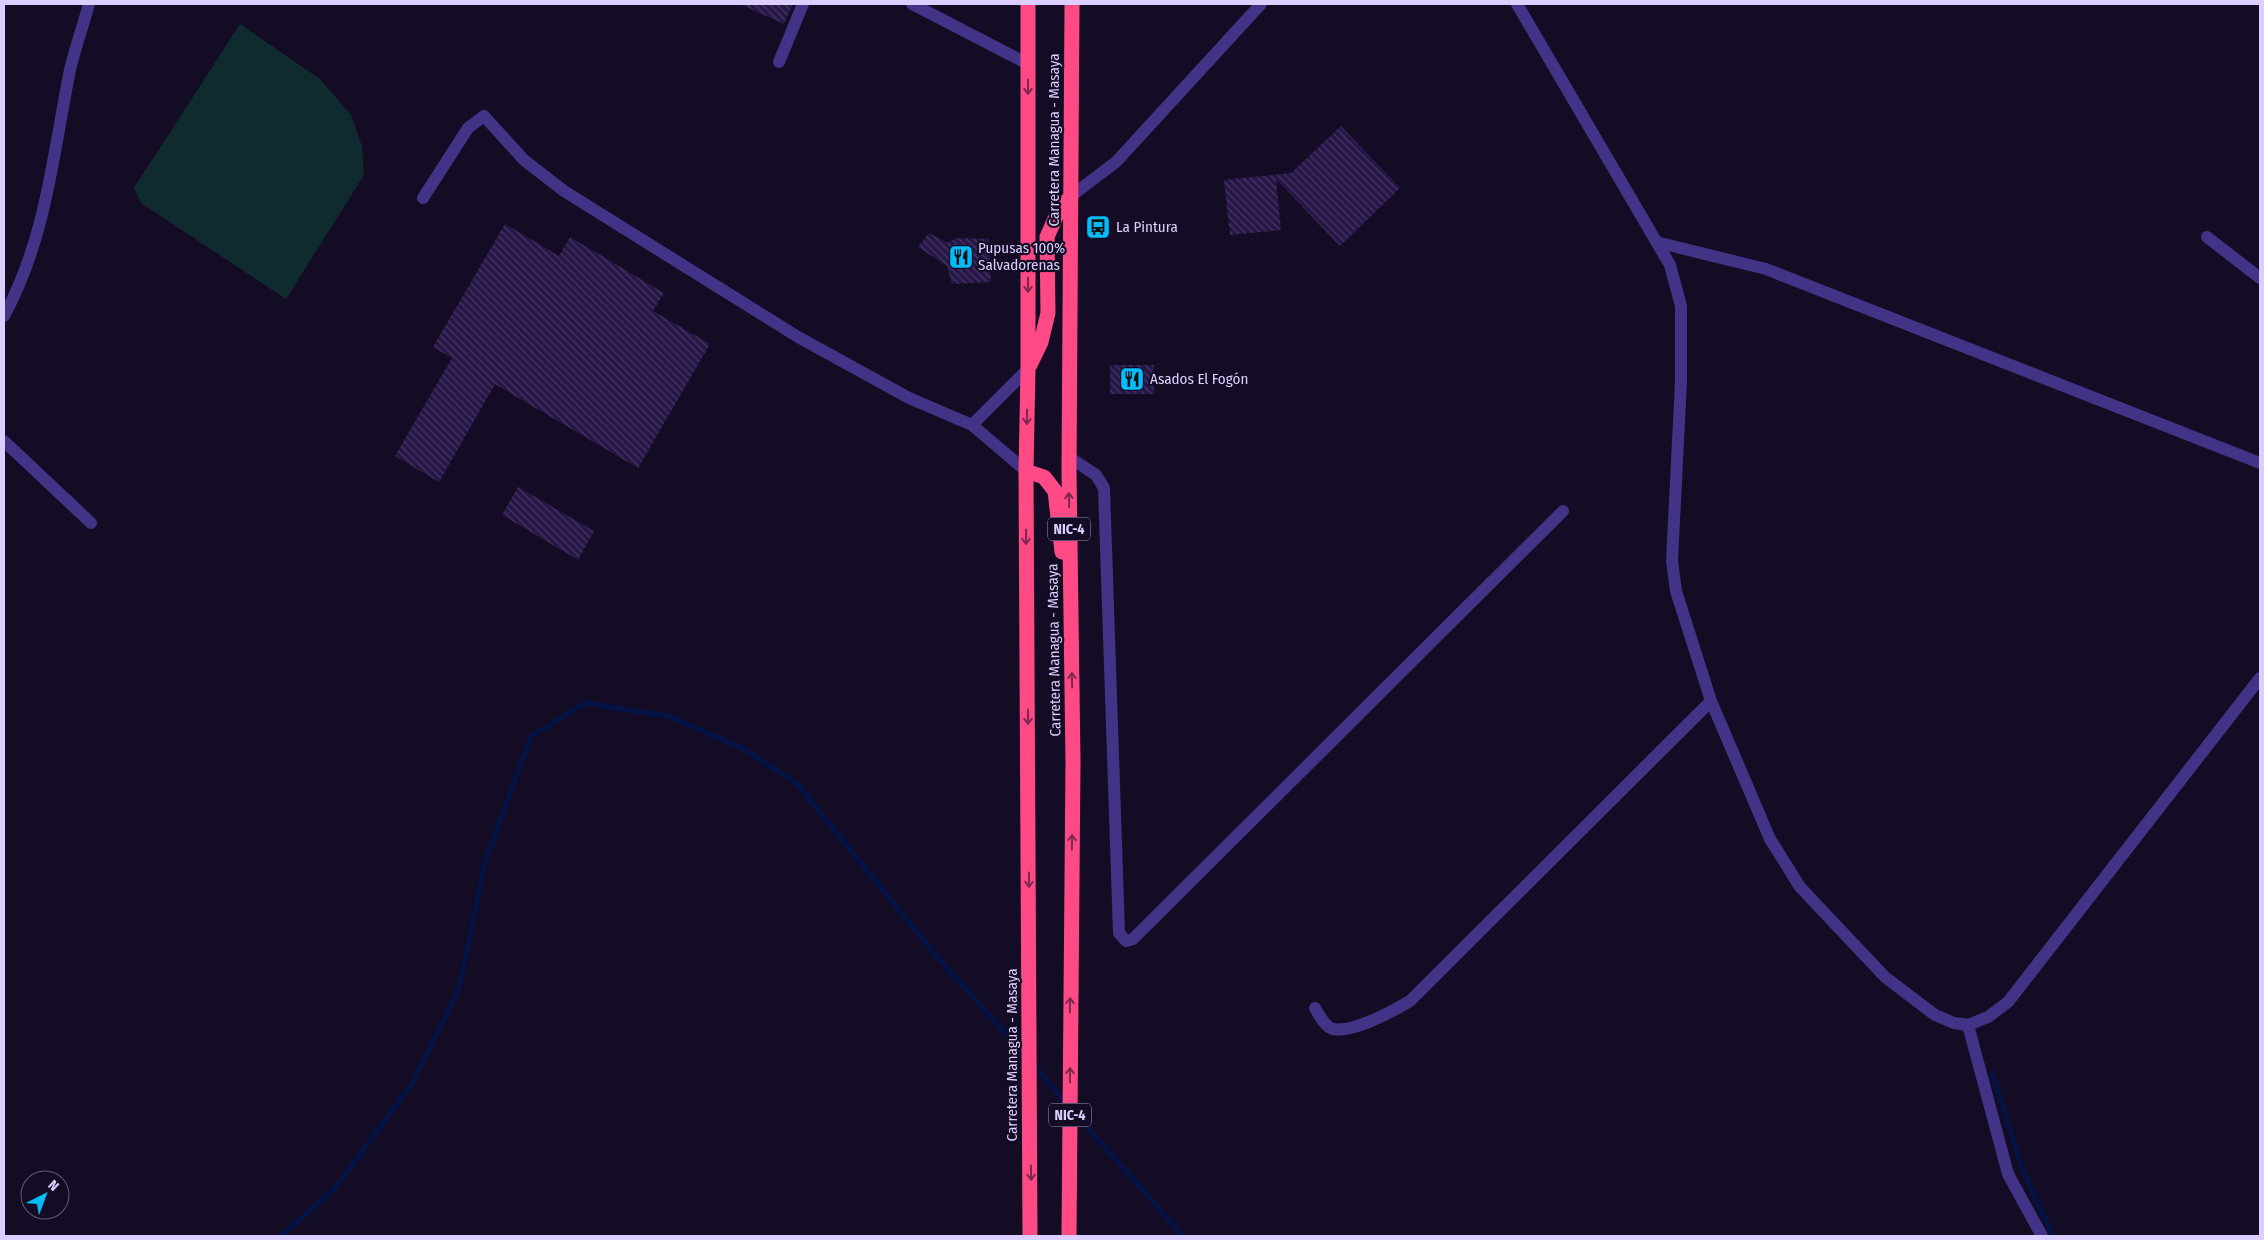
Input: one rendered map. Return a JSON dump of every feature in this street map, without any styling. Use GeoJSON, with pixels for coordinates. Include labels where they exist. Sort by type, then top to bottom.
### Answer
{"type":"FeatureCollection","features":[{"type":"Feature","properties":{"kind":"highway","name":"Carretera Managua - Masaya"},"geometry":{"type":"LineString","coordinates":[[1028,4],[1028,369],[1026,471],[1030,1236]]}},
{"type":"Feature","properties":{"kind":"highway","name":"Carretera Managua - Masaya"},"geometry":{"type":"LineString","coordinates":[[1069,1236],[1073,762],[1069,457],[1072,4]]}},
{"type":"Feature","properties":{"kind":"highway"},"geometry":{"type":"LineString","coordinates":[[1028,369],[1041,342],[1048,313],[1046,237],[1058,212],[1071,196]]}},
{"type":"Feature","properties":{"kind":"highway"},"geometry":{"type":"LineString","coordinates":[[1026,471],[1044,477],[1055,491],[1060,541],[1070,593]]}},
{"type":"Feature","properties":{"kind":"street"},"geometry":{"type":"LineString","coordinates":[[4,316],[33,249],[49,188],[70,68],[89,4]]}},
{"type":"Feature","properties":{"kind":"street"},"geometry":{"type":"LineString","coordinates":[[779,62],[804,4]]}},
{"type":"Feature","properties":{"kind":"street"},"geometry":{"type":"LineString","coordinates":[[912,4],[1028,64]]}},
{"type":"Feature","properties":{"kind":"street"},"geometry":{"type":"LineString","coordinates":[[1071,196],[1116,162],[1261,4]]}},
{"type":"Feature","properties":{"kind":"street"},"geometry":{"type":"LineString","coordinates":[[1517,4],[1670,265],[1681,306],[1681,381],[1672,560],[1676,591],[1711,701],[1770,839],[1800,887],[1885,978],[1935,1015],[1954,1023],[1968,1025],[1988,1017],[2008,1002],[2260,678]]}},
{"type":"Feature","properties":{"kind":"street"},"geometry":{"type":"LineString","coordinates":[[423,198],[468,128],[484,116],[524,160],[564,191],[798,337],[909,398],[972,425],[1026,471]]}},
{"type":"Feature","properties":{"kind":"street"},"geometry":{"type":"LineString","coordinates":[[2207,238],[2260,278]]}},
{"type":"Feature","properties":{"kind":"street"},"geometry":{"type":"LineString","coordinates":[[1656,242],[1766,269],[2260,463]]}},
{"type":"Feature","properties":{"kind":"street"},"geometry":{"type":"LineString","coordinates":[[972,425],[1028,369]]}},
{"type":"Feature","properties":{"kind":"street"},"geometry":{"type":"LineString","coordinates":[[4,441],[91,523]]}},
{"type":"Feature","properties":{"kind":"street"},"geometry":{"type":"LineString","coordinates":[[1069,457],[1096,475],[1104,488],[1119,933],[1126,941],[1133,939],[1563,511]]}},
{"type":"Feature","properties":{"kind":"street"},"geometry":{"type":"LineString","coordinates":[[1315,1008],[1326,1024],[1333,1029],[1363,1024],[1386,1015],[1410,1001],[1711,701]]}},
{"type":"Feature","properties":{"kind":"street"},"geometry":{"type":"LineString","coordinates":[[1968,1025],[2008,1174],[2042,1236]]}},
{"type":"Feature","properties":{"kind":"green space"},"geometry":{"type":"Polygon","coordinates":[[[240,24],[320,79],[351,115],[362,146],[364,175],[286,299],[141,203],[134,188],[240,24]]]}},
{"type":"Feature","properties":{"kind":"building"},"geometry":{"type":"Polygon","coordinates":[[[740,4],[793,4],[784,24],[740,4]]]}},
{"type":"Feature","properties":{"kind":"building"},"geometry":{"type":"Polygon","coordinates":[[[1341,126],[1400,188],[1340,246],[1276,179],[1281,230],[1230,235],[1224,180],[1291,173],[1341,126]]]}},
{"type":"Feature","properties":{"kind":"building"},"geometry":{"type":"Polygon","coordinates":[[[505,224],[559,256],[570,237],[664,293],[653,311],[710,344],[638,468],[495,384],[439,482],[395,456],[452,358],[433,347],[505,224]]]}},
{"type":"Feature","properties":{"kind":"building","name":"Pupusas 100% Salvadorenas"},"geometry":{"type":"Polygon","coordinates":[[[929,233],[948,243],[956,238],[989,239],[991,282],[952,284],[947,266],[918,247],[929,233]]]}},
{"type":"Feature","properties":{"kind":"building","name":"Asados El Fogón"},"geometry":{"type":"Polygon","coordinates":[[[1110,365],[1154,365],[1154,394],[1110,394],[1110,365]]]}},
{"type":"Feature","properties":{"kind":"building"},"geometry":{"type":"Polygon","coordinates":[[[518,487],[594,531],[578,560],[502,515],[518,487]]]}},
{"type":"Feature","properties":{"kind":"waterway"},"geometry":{"type":"LineString","coordinates":[[281,1236],[335,1188],[411,1085],[459,988],[485,862],[531,736],[585,703],[668,716],[744,749],[797,784],[937,957],[1026,1056]]}},
{"type":"Feature","properties":{"kind":"waterway"},"geometry":{"type":"LineString","coordinates":[[1032,1063],[1067,1104]]}},
{"type":"Feature","properties":{"kind":"waterway"},"geometry":{"type":"LineString","coordinates":[[1992,1073],[2023,1171],[2053,1236]]}},
{"type":"Feature","properties":{"kind":"waterway"},"geometry":{"type":"LineString","coordinates":[[1073,1111],[1183,1236]]}},
{"type":"Feature","properties":{"kind":"place","name":"La Pintura"},"geometry":{"type":"Point","coordinates":[1098,227]}},
{"type":"Feature","properties":{"kind":"place","name":"Pupusas 100% Salvadorenas"},"geometry":{"type":"Point","coordinates":[961,257]}},
{"type":"Feature","properties":{"kind":"place","name":"Asados El Fogón"},"geometry":{"type":"Point","coordinates":[1132,379]}}]}
